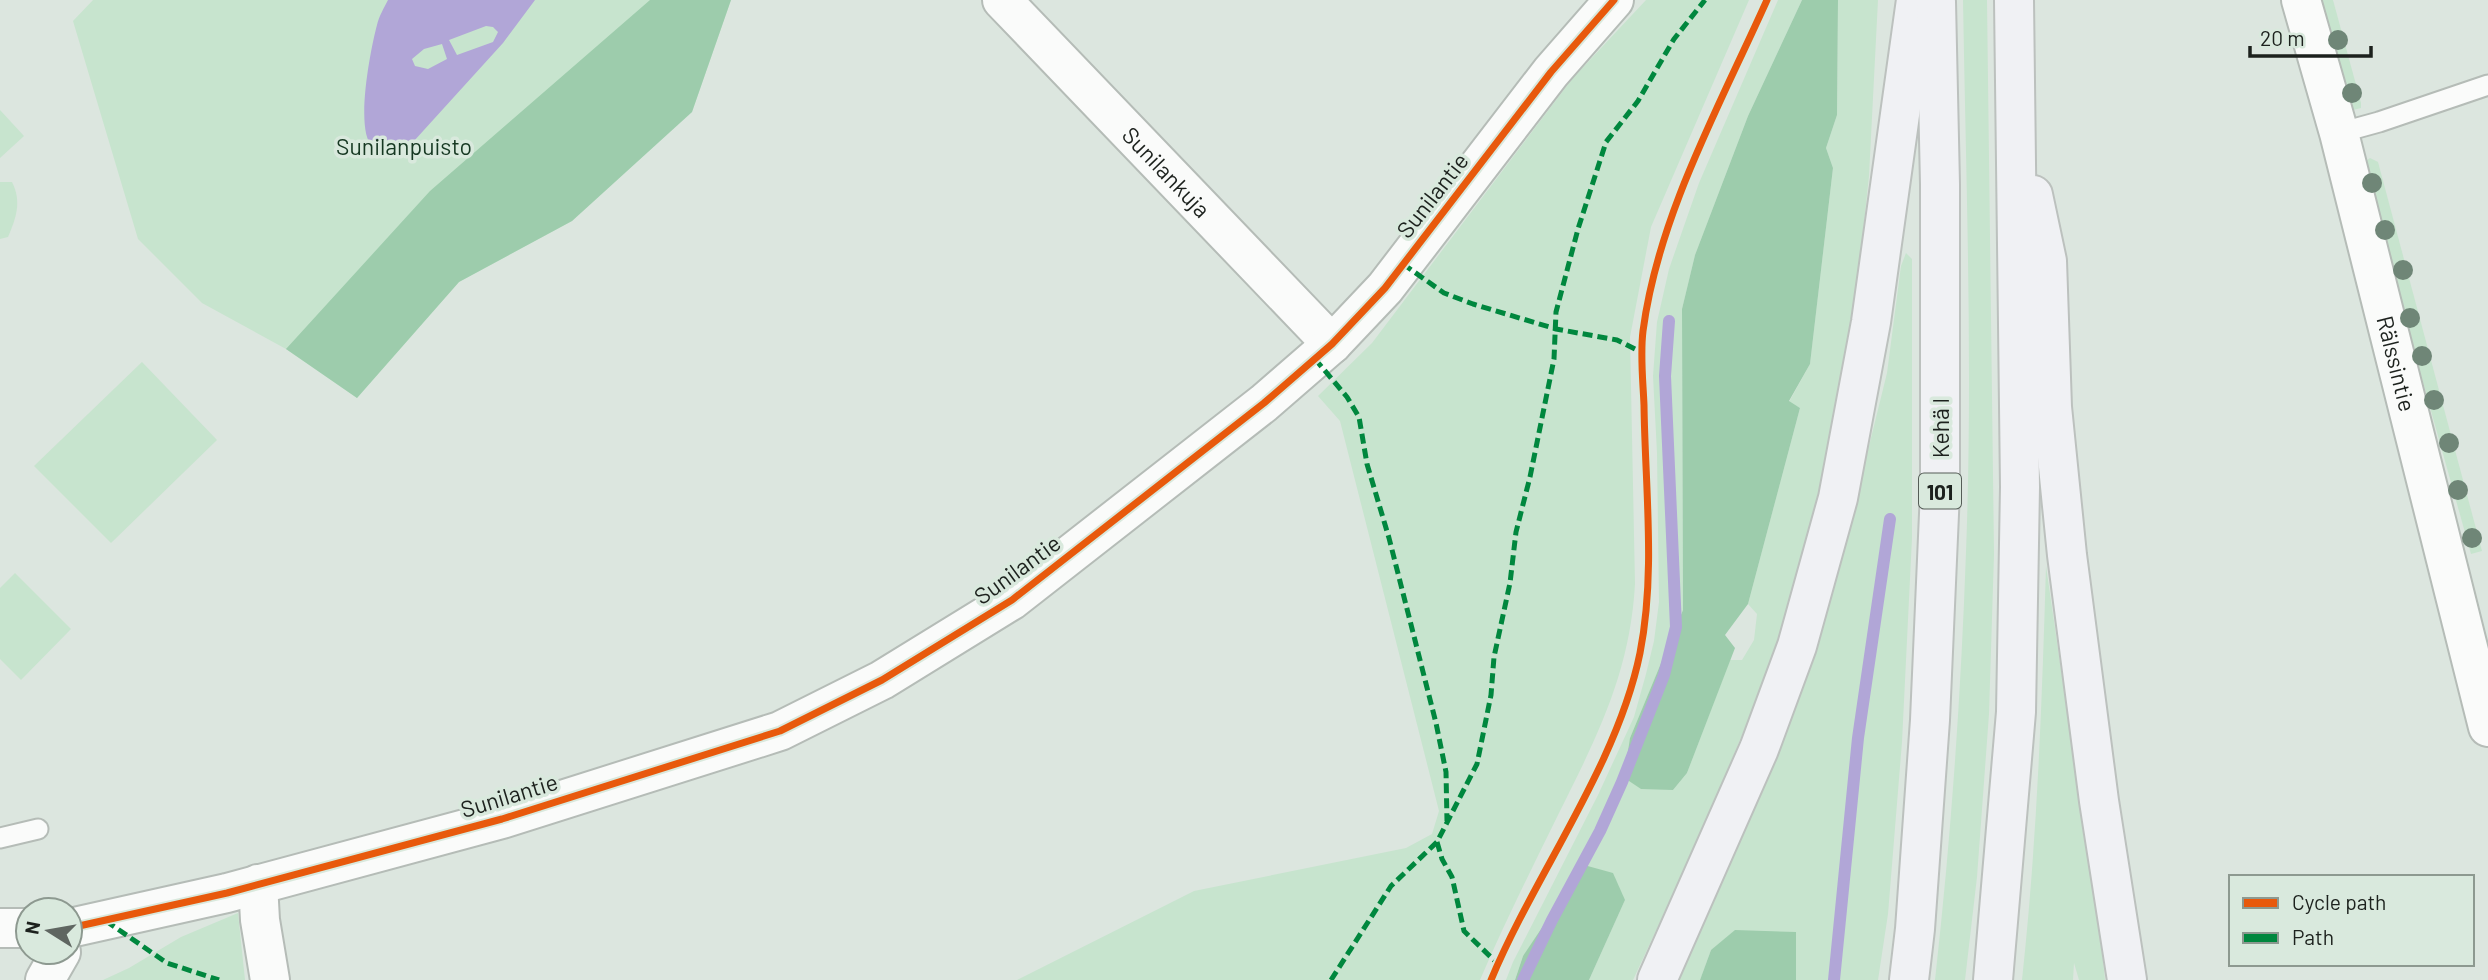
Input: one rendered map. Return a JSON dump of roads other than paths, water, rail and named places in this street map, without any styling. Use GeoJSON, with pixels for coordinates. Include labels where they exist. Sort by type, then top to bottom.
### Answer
{"type":"FeatureCollection","features":[{"type":"Feature","properties":{"kind":"highway"},"geometry":{"type":"LineString","coordinates":[[1657,980],[1759,750],[1797,646],[1838,498],[1871,322],[1916,0]]}},
{"type":"Feature","properties":{"kind":"highway","name":"Kehä I"},"geometry":{"type":"LineString","coordinates":[[1909,980],[1929,734],[1940,491],[1940,184],[1936,0]]}},
{"type":"Feature","properties":{"kind":"highway"},"geometry":{"type":"LineString","coordinates":[[1993,980],[2016,699],[2020,487],[2014,0]]}},
{"type":"Feature","properties":{"kind":"highway"},"geometry":{"type":"LineString","coordinates":[[2016,117],[2047,261],[2052,407],[2067,555],[2099,801],[2127,980]]}},
{"type":"Feature","properties":{"kind":"street","name":"Sunilankuja"},"geometry":{"type":"LineString","coordinates":[[1002,0],[1332,344]]}},
{"type":"Feature","properties":{"kind":"street","name":"Sunilantie"},"geometry":{"type":"LineString","coordinates":[[84,932],[502,819],[780,731],[870,686],[1012,600],[1264,403],[1332,344],[1385,288],[1551,72],[1614,0]]}},
{"type":"Feature","properties":{"kind":"street","name":"Rälssintie"},"geometry":{"type":"LineString","coordinates":[[2301,0],[2480,658],[2488,727]]}},
{"type":"Feature","properties":{"kind":"street"},"geometry":{"type":"LineString","coordinates":[[258,884],[260,920],[270,980]]}},
{"type":"Feature","properties":{"kind":"lane"},"geometry":{"type":"LineString","coordinates":[[2339,133],[2488,85]]}},
{"type":"Feature","properties":{"kind":"lane"},"geometry":{"type":"LineString","coordinates":[[0,838],[38,829]]}},
{"type":"Feature","properties":{"kind":"waterway"},"geometry":{"type":"LineString","coordinates":[[1523,980],[1600,831],[1622,782],[1664,675],[1676,627],[1665,376],[1669,321]]}},
{"type":"Feature","properties":{"kind":"waterway"},"geometry":{"type":"LineString","coordinates":[[1834,980],[1858,738],[1890,519]]}},
{"type":"Feature","properties":{"kind":"park label","name":"Sunilanpuisto"},"geometry":{"type":"Point","coordinates":[404,146]}}]}
